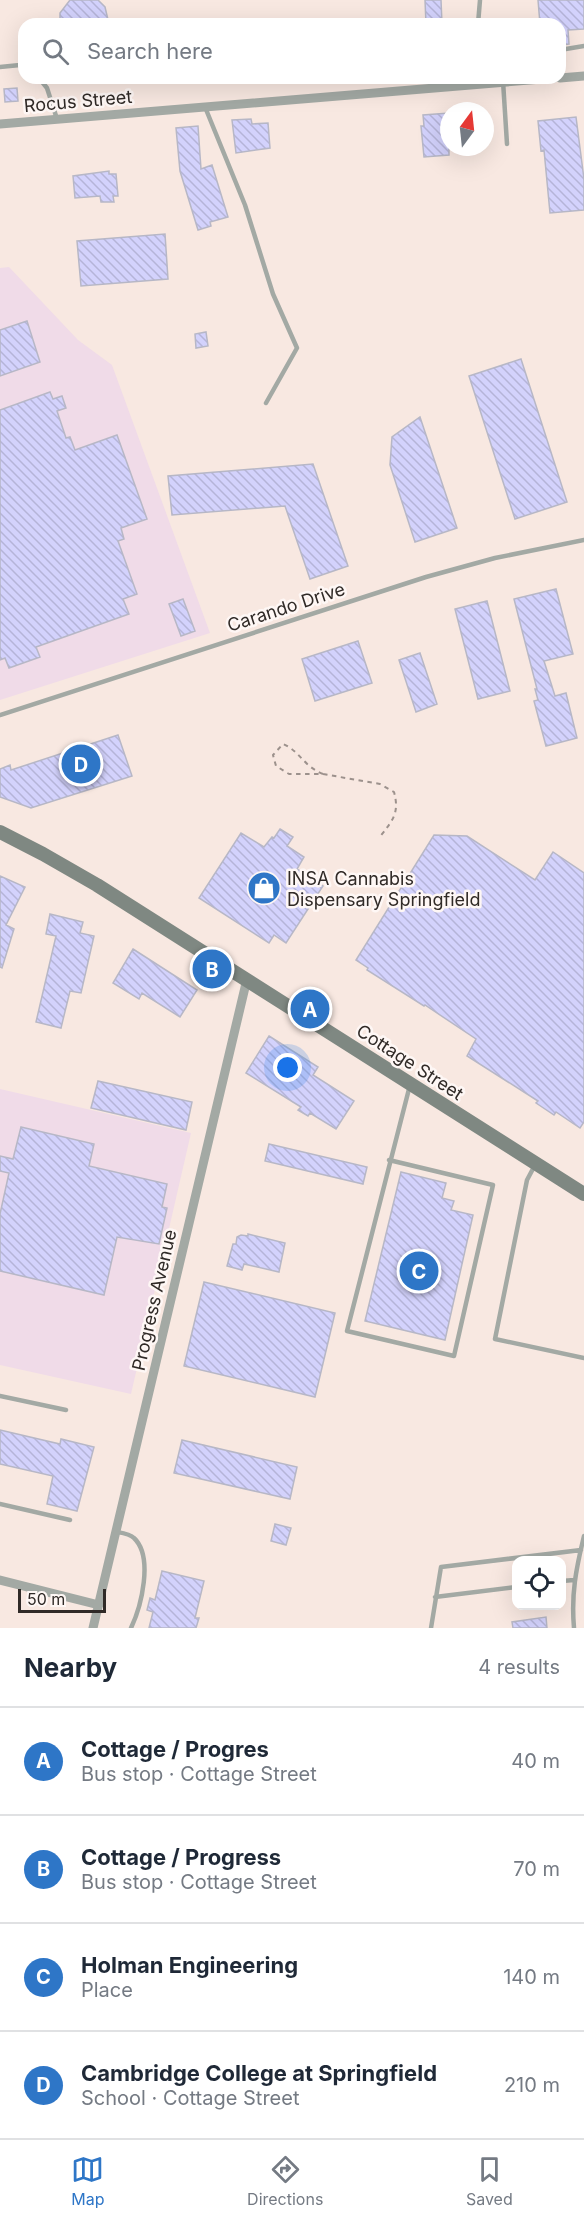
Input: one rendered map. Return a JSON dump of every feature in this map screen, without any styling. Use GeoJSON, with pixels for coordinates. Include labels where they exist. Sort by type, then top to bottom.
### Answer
{"type":"FeatureCollection","features":[{"type":"Feature","properties":{"kind":"main road","name":"Cottage Street"},"geometry":{"type":"LineString","coordinates":[[0,832],[98,885],[584,1194]]}},
{"type":"Feature","properties":{"kind":"street"},"geometry":{"type":"LineString","coordinates":[[566,78],[584,79]]}},
{"type":"Feature","properties":{"kind":"street","name":"Rocus Street"},"geometry":{"type":"LineString","coordinates":[[0,124],[442,84]]}},
{"type":"Feature","properties":{"kind":"street","name":"Progress Avenue"},"geometry":{"type":"LineString","coordinates":[[93,1628],[247,979]]}},
{"type":"Feature","properties":{"kind":"street"},"geometry":{"type":"LineString","coordinates":[[0,1580],[99,1605]]}},
{"type":"Feature","properties":{"kind":"lane"},"geometry":{"type":"LineString","coordinates":[[478,18],[480,0]]}},
{"type":"Feature","properties":{"kind":"lane"},"geometry":{"type":"LineString","coordinates":[[566,49],[584,46]]}},
{"type":"Feature","properties":{"kind":"lane"},"geometry":{"type":"LineString","coordinates":[[0,67],[18,65]]}},
{"type":"Feature","properties":{"kind":"lane"},"geometry":{"type":"LineString","coordinates":[[44,84],[57,119]]}},
{"type":"Feature","properties":{"kind":"lane"},"geometry":{"type":"LineString","coordinates":[[503,84],[507,144]]}},
{"type":"Feature","properties":{"kind":"lane"},"geometry":{"type":"LineString","coordinates":[[205,106],[245,205],[273,294],[297,348],[266,404]]}},
{"type":"Feature","properties":{"kind":"lane","name":"Carando Drive"},"geometry":{"type":"LineString","coordinates":[[0,715],[426,577],[495,558],[584,540]]}},
{"type":"Feature","properties":{"kind":"lane"},"geometry":{"type":"LineString","coordinates":[[389,1160],[493,1185],[454,1356],[347,1330],[389,1160],[410,1085]]}},
{"type":"Feature","properties":{"kind":"lane"},"geometry":{"type":"LineString","coordinates":[[536,1164],[527,1180],[495,1339],[584,1358]]}},
{"type":"Feature","properties":{"kind":"lane"},"geometry":{"type":"LineString","coordinates":[[0,1396],[66,1410]]}},
{"type":"Feature","properties":{"kind":"lane"},"geometry":{"type":"LineString","coordinates":[[0,1504],[70,1520]]}},
{"type":"Feature","properties":{"kind":"lane"},"geometry":{"type":"LineString","coordinates":[[117,1532],[136,1539],[145,1566],[142,1593],[131,1628]]}},
{"type":"Feature","properties":{"kind":"lane"},"geometry":{"type":"LineString","coordinates":[[574,1628],[572,1605],[574,1580],[584,1536]]}},
{"type":"Feature","properties":{"kind":"lane"},"geometry":{"type":"LineString","coordinates":[[431,1628],[441,1567],[581,1550]]}},
{"type":"Feature","properties":{"kind":"lane"},"geometry":{"type":"LineString","coordinates":[[566,1581],[574,1580]]}},
{"type":"Feature","properties":{"kind":"lane"},"geometry":{"type":"LineString","coordinates":[[435,1597],[512,1587]]}},
{"type":"Feature","properties":{"kind":"path"},"geometry":{"type":"LineString","coordinates":[[323,774],[305,776],[289,774],[276,766],[273,755],[283,744],[291,747],[311,769],[323,774],[380,784],[394,792],[398,806],[393,820],[379,838]]}},
{"type":"Feature","properties":{"kind":"shaded area"},"geometry":{"type":"Polygon","coordinates":[[[9,267],[78,340],[112,365],[210,633],[0,700],[0,268],[9,267]]]}},
{"type":"Feature","properties":{"kind":"shaded area"},"geometry":{"type":"Polygon","coordinates":[[[0,1089],[191,1133],[131,1394],[0,1365],[0,1089]]]}},
{"type":"Feature","properties":{"kind":"building"},"geometry":{"type":"Polygon","coordinates":[[[70,0],[98,0],[105,7],[108,18],[60,18],[60,13],[70,0]]]}},
{"type":"Feature","properties":{"kind":"building"},"geometry":{"type":"Polygon","coordinates":[[[425,0],[441,0],[442,18],[426,18],[425,0]]]}},
{"type":"Feature","properties":{"kind":"building"},"geometry":{"type":"Polygon","coordinates":[[[538,0],[584,0],[584,29],[568,30],[569,44],[566,44],[566,18],[540,18],[538,0]]]}},
{"type":"Feature","properties":{"kind":"building"},"geometry":{"type":"Polygon","coordinates":[[[17,88],[18,101],[5,102],[4,89],[17,88]]]}},
{"type":"Feature","properties":{"kind":"building"},"geometry":{"type":"Polygon","coordinates":[[[440,114],[440,156],[424,157],[421,126],[424,126],[423,115],[440,114]]]}},
{"type":"Feature","properties":{"kind":"building"},"geometry":{"type":"Polygon","coordinates":[[[576,117],[584,179],[584,210],[550,213],[544,150],[541,151],[538,121],[576,117]]]}},
{"type":"Feature","properties":{"kind":"building"},"geometry":{"type":"Polygon","coordinates":[[[251,119],[252,124],[268,123],[270,148],[236,153],[232,120],[251,119]]]}},
{"type":"Feature","properties":{"kind":"building"},"geometry":{"type":"Polygon","coordinates":[[[198,126],[201,169],[212,165],[228,217],[210,222],[211,226],[198,230],[180,171],[176,128],[198,126]]]}},
{"type":"Feature","properties":{"kind":"building"},"geometry":{"type":"Polygon","coordinates":[[[109,171],[109,174],[116,174],[118,196],[113,196],[114,202],[101,202],[100,196],[75,198],[73,176],[109,171]]]}},
{"type":"Feature","properties":{"kind":"building"},"geometry":{"type":"Polygon","coordinates":[[[165,234],[168,279],[81,286],[77,241],[165,234]]]}},
{"type":"Feature","properties":{"kind":"building"},"geometry":{"type":"Polygon","coordinates":[[[27,321],[40,362],[0,376],[0,330],[27,321]]]}},
{"type":"Feature","properties":{"kind":"building"},"geometry":{"type":"Polygon","coordinates":[[[206,332],[208,346],[196,348],[195,334],[206,332]]]}},
{"type":"Feature","properties":{"kind":"building"},"geometry":{"type":"Polygon","coordinates":[[[521,359],[567,502],[515,519],[469,376],[521,359]]]}},
{"type":"Feature","properties":{"kind":"building"},"geometry":{"type":"Polygon","coordinates":[[[50,392],[53,399],[62,396],[66,408],[57,411],[66,438],[70,437],[75,450],[117,435],[147,519],[121,528],[124,539],[118,541],[137,594],[123,599],[129,614],[36,647],[40,657],[9,668],[5,658],[0,660],[0,410],[50,392]]]}},
{"type":"Feature","properties":{"kind":"building"},"geometry":{"type":"Polygon","coordinates":[[[420,417],[457,528],[415,542],[390,465],[392,437],[420,417]]]}},
{"type":"Feature","properties":{"kind":"building"},"geometry":{"type":"Polygon","coordinates":[[[313,464],[348,566],[310,579],[285,506],[172,515],[168,476],[313,464]]]}},
{"type":"Feature","properties":{"kind":"building"},"geometry":{"type":"Polygon","coordinates":[[[556,589],[573,654],[544,661],[555,696],[566,693],[577,738],[546,746],[534,701],[538,700],[535,689],[537,689],[514,599],[556,589]]]}},
{"type":"Feature","properties":{"kind":"building"},"geometry":{"type":"Polygon","coordinates":[[[183,599],[195,631],[181,636],[169,604],[183,599]]]}},
{"type":"Feature","properties":{"kind":"building"},"geometry":{"type":"Polygon","coordinates":[[[487,601],[510,691],[478,699],[455,609],[487,601]]]}},
{"type":"Feature","properties":{"kind":"building"},"geometry":{"type":"Polygon","coordinates":[[[358,641],[372,683],[315,701],[302,659],[358,641]]]}},
{"type":"Feature","properties":{"kind":"building"},"geometry":{"type":"Polygon","coordinates":[[[420,653],[437,704],[416,712],[399,660],[420,653]]]}},
{"type":"Feature","properties":{"kind":"building"},"geometry":{"type":"Polygon","coordinates":[[[118,735],[132,776],[31,808],[0,797],[0,769],[10,765],[11,770],[118,735]]]}},
{"type":"Feature","properties":{"kind":"building"},"geometry":{"type":"Polygon","coordinates":[[[280,829],[293,837],[287,846],[304,857],[297,869],[323,886],[286,943],[274,935],[269,943],[199,898],[241,833],[264,847],[280,829]]]}},
{"type":"Feature","properties":{"kind":"building"},"geometry":{"type":"Polygon","coordinates":[[[434,835],[467,836],[535,880],[553,852],[584,873],[584,1122],[580,1128],[556,1112],[554,1115],[536,1103],[538,1101],[467,1056],[476,1039],[367,970],[368,968],[356,960],[434,835]]]}},
{"type":"Feature","properties":{"kind":"building"},"geometry":{"type":"Polygon","coordinates":[[[0,876],[25,887],[6,925],[14,929],[2,968],[0,967],[0,876]]]}},
{"type":"Feature","properties":{"kind":"building"},"geometry":{"type":"Polygon","coordinates":[[[50,914],[83,922],[80,933],[94,936],[81,993],[70,991],[61,1028],[36,1022],[56,936],[46,934],[50,914]]]}},
{"type":"Feature","properties":{"kind":"building"},"geometry":{"type":"Polygon","coordinates":[[[133,949],[197,990],[180,1017],[142,993],[139,999],[113,983],[133,949]]]}},
{"type":"Feature","properties":{"kind":"building"},"geometry":{"type":"Polygon","coordinates":[[[269,1036],[318,1067],[313,1075],[354,1101],[336,1129],[310,1113],[308,1116],[298,1110],[301,1107],[246,1073],[269,1036]]]}},
{"type":"Feature","properties":{"kind":"building"},"geometry":{"type":"Polygon","coordinates":[[[98,1081],[192,1102],[186,1130],[91,1108],[98,1081]]]}},
{"type":"Feature","properties":{"kind":"building"},"geometry":{"type":"Polygon","coordinates":[[[21,1127],[94,1144],[89,1166],[167,1184],[162,1207],[167,1208],[159,1244],[117,1237],[104,1295],[0,1271],[0,1214],[9,1173],[0,1171],[0,1156],[13,1159],[21,1127]]]}},
{"type":"Feature","properties":{"kind":"building"},"geometry":{"type":"Polygon","coordinates":[[[269,1144],[367,1167],[363,1184],[265,1161],[269,1144]]]}},
{"type":"Feature","properties":{"kind":"building"},"geometry":{"type":"Polygon","coordinates":[[[401,1172],[446,1183],[442,1198],[454,1201],[451,1210],[473,1215],[445,1340],[365,1321],[401,1172]]]}},
{"type":"Feature","properties":{"kind":"building"},"geometry":{"type":"Polygon","coordinates":[[[248,1234],[285,1243],[279,1272],[244,1264],[242,1270],[227,1266],[237,1237],[248,1236],[248,1234]]]}},
{"type":"Feature","properties":{"kind":"building"},"geometry":{"type":"Polygon","coordinates":[[[204,1282],[335,1313],[315,1397],[184,1366],[204,1282]]]}},
{"type":"Feature","properties":{"kind":"building"},"geometry":{"type":"Polygon","coordinates":[[[0,1430],[60,1444],[61,1439],[94,1447],[77,1511],[47,1504],[53,1476],[0,1464],[0,1430]]]}},
{"type":"Feature","properties":{"kind":"building"},"geometry":{"type":"Polygon","coordinates":[[[182,1440],[297,1467],[290,1499],[174,1473],[182,1440]]]}},
{"type":"Feature","properties":{"kind":"building"},"geometry":{"type":"Polygon","coordinates":[[[275,1524],[291,1528],[286,1545],[271,1541],[275,1524]]]}},
{"type":"Feature","properties":{"kind":"building"},"geometry":{"type":"Polygon","coordinates":[[[162,1571],[204,1581],[195,1618],[199,1618],[196,1628],[149,1628],[153,1612],[147,1610],[150,1598],[155,1600],[162,1571]]]}},
{"type":"Feature","properties":{"kind":"building"},"geometry":{"type":"Polygon","coordinates":[[[546,1617],[547,1628],[513,1628],[512,1622],[546,1617]]]}},
{"type":"Feature","properties":{"kind":"place","name":"Cambridge College at Springfield"},"geometry":{"type":"Point","coordinates":[81,764]}},
{"type":"Feature","properties":{"kind":"place","name":"INSA Cannabis Dispensary Springfield"},"geometry":{"type":"Point","coordinates":[264,888]}},
{"type":"Feature","properties":{"kind":"place","name":"Cottage / Progress"},"geometry":{"type":"Point","coordinates":[212,969]}},
{"type":"Feature","properties":{"kind":"place","name":"Cottage / Progres"},"geometry":{"type":"Point","coordinates":[310,1009]}},
{"type":"Feature","properties":{"kind":"place","name":"Holman Engineering"},"geometry":{"type":"Point","coordinates":[419,1271]}}]}
